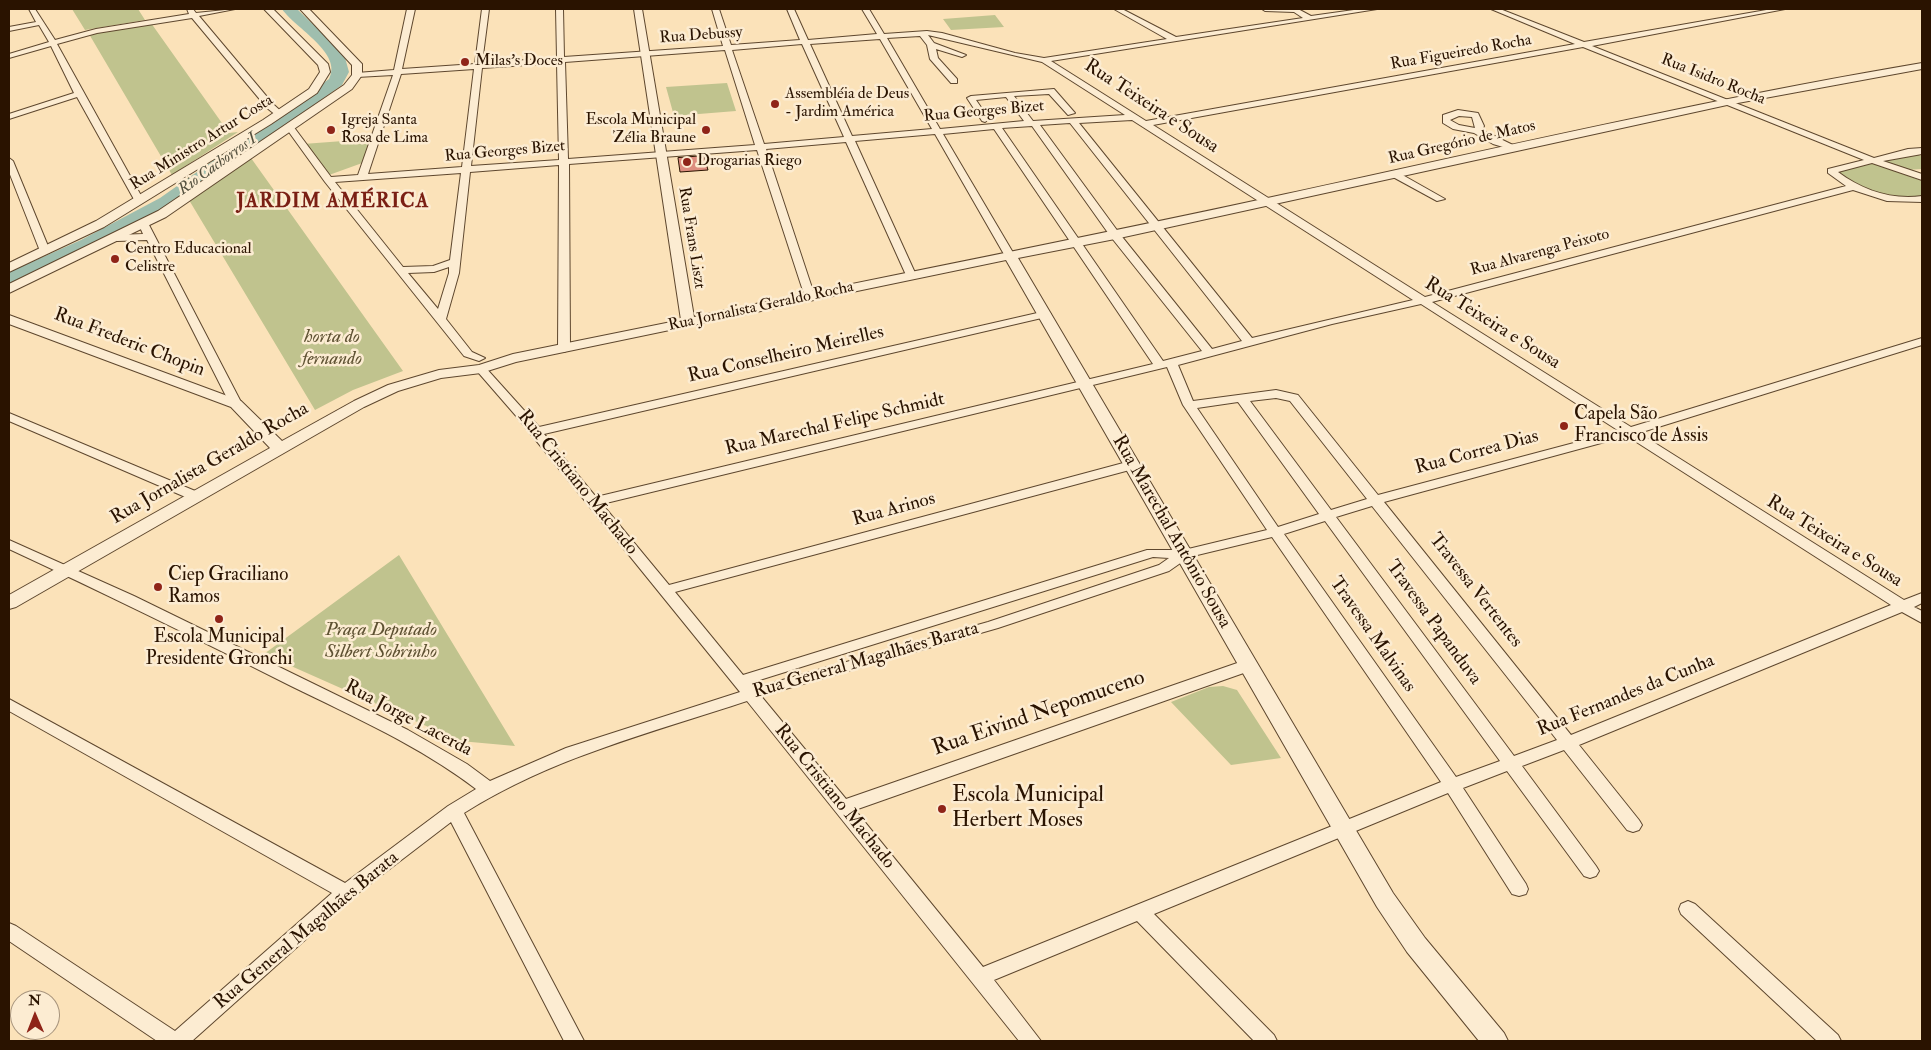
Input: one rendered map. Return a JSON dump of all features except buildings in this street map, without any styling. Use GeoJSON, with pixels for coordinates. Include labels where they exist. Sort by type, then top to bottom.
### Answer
{"type":"FeatureCollection","features":[{"type":"Feature","properties":{"kind":"street"},"geometry":{"type":"LineString","coordinates":[[32,9],[53,43],[79,94],[139,201]]}},
{"type":"Feature","properties":{"kind":"street"},"geometry":{"type":"LineString","coordinates":[[9,56],[96,31],[192,12],[232,9]]}},
{"type":"Feature","properties":{"kind":"street","name":"Rua Ministro Artur Costa"},"geometry":{"type":"LineString","coordinates":[[9,268],[100,224],[273,119],[317,87],[324,76],[325,68],[320,60],[268,9]]}},
{"type":"Feature","properties":{"kind":"street"},"geometry":{"type":"LineString","coordinates":[[304,9],[354,58],[357,64],[357,75]]}},
{"type":"Feature","properties":{"kind":"street"},"geometry":{"type":"LineString","coordinates":[[362,178],[398,71],[411,9]]}},
{"type":"Feature","properties":{"kind":"street"},"geometry":{"type":"LineString","coordinates":[[440,320],[455,262],[486,9]]}},
{"type":"Feature","properties":{"kind":"street"},"geometry":{"type":"LineString","coordinates":[[559,9],[564,162],[564,349]]}},
{"type":"Feature","properties":{"kind":"street","name":"Rua Frans Liszt"},"geometry":{"type":"LineString","coordinates":[[638,9],[688,324]]}},
{"type":"Feature","properties":{"kind":"street"},"geometry":{"type":"LineString","coordinates":[[715,9],[810,297]]}},
{"type":"Feature","properties":{"kind":"street"},"geometry":{"type":"LineString","coordinates":[[790,9],[911,275]]}},
{"type":"Feature","properties":{"kind":"street","name":"Rua Marechal Antônio Sousa"},"geometry":{"type":"LineString","coordinates":[[866,9],[1010,256],[1046,314],[1385,900],[1416,945],[1496,1041]]}},
{"type":"Feature","properties":{"kind":"street"},"geometry":{"type":"LineString","coordinates":[[1117,9],[1173,40]]}},
{"type":"Feature","properties":{"kind":"street"},"geometry":{"type":"LineString","coordinates":[[1265,9],[1295,10],[1309,18]]}},
{"type":"Feature","properties":{"kind":"street"},"geometry":{"type":"LineString","coordinates":[[1044,60],[1373,9]]}},
{"type":"Feature","properties":{"kind":"street","name":"Rua Isidro Rocha"},"geometry":{"type":"LineString","coordinates":[[1494,9],[1874,161],[1920,174]]}},
{"type":"Feature","properties":{"kind":"street","name":"Rua Figueiredo Rocha"},"geometry":{"type":"LineString","coordinates":[[1146,124],[1782,9]]}},
{"type":"Feature","properties":{"kind":"street"},"geometry":{"type":"LineString","coordinates":[[192,12],[270,106],[273,119],[292,125]]}},
{"type":"Feature","properties":{"kind":"street"},"geometry":{"type":"LineString","coordinates":[[9,30],[40,22]]}},
{"type":"Feature","properties":{"kind":"street"},"geometry":{"type":"LineString","coordinates":[[923,34],[931,45],[934,59],[954,81]]}},
{"type":"Feature","properties":{"kind":"street","name":"Rua Debussy"},"geometry":{"type":"LineString","coordinates":[[357,75],[923,34],[949,36],[1010,55],[1044,60]]}},
{"type":"Feature","properties":{"kind":"street"},"geometry":{"type":"LineString","coordinates":[[931,45],[962,55]]}},
{"type":"Feature","properties":{"kind":"street","name":"Rua Teixeira e Sousa"},"geometry":{"type":"LineString","coordinates":[[1044,60],[1922,618]]}},
{"type":"Feature","properties":{"kind":"street","name":"Rua Gregório de Matos"},"geometry":{"type":"LineString","coordinates":[[1010,256],[1396,175],[1513,147],[1727,102],[1922,66]]}},
{"type":"Feature","properties":{"kind":"street","name":"Rua Ministro Artur Costa"},"geometry":{"type":"LineString","coordinates":[[9,290],[144,225],[348,87],[357,75]]}},
{"type":"Feature","properties":{"kind":"street"},"geometry":{"type":"LineString","coordinates":[[985,119],[971,98],[1051,91],[1249,342]]}},
{"type":"Feature","properties":{"kind":"street"},"geometry":{"type":"LineString","coordinates":[[9,117],[79,94]]}},
{"type":"Feature","properties":{"kind":"street"},"geometry":{"type":"LineString","coordinates":[[1008,94],[1032,123],[1115,235],[1209,352]]}},
{"type":"Feature","properties":{"kind":"street","name":"Rua Georges Bizet"},"geometry":{"type":"LineString","coordinates":[[328,180],[466,171],[939,132],[1072,117],[1134,117]]}},
{"type":"Feature","properties":{"kind":"street","name":"Rua Cristiano Machado"},"geometry":{"type":"LineString","coordinates":[[292,125],[328,180],[440,320],[536,432],[746,687],[1031,1041]]}},
{"type":"Feature","properties":{"kind":"street"},"geometry":{"type":"LineString","coordinates":[[996,126],[1165,365]]}},
{"type":"Feature","properties":{"kind":"street"},"geometry":{"type":"LineString","coordinates":[[1477,131],[1496,142],[1513,147]]}},
{"type":"Feature","properties":{"kind":"street"},"geometry":{"type":"LineString","coordinates":[[1922,151],[1832,172],[1856,186],[1894,200],[1902,202],[1922,198]]}},
{"type":"Feature","properties":{"kind":"street"},"geometry":{"type":"LineString","coordinates":[[9,161],[45,251]]}},
{"type":"Feature","properties":{"kind":"street"},"geometry":{"type":"LineString","coordinates":[[1396,175],[1440,199]]}},
{"type":"Feature","properties":{"kind":"street","name":"Rua Alvarenga Peixoto"},"geometry":{"type":"LineString","coordinates":[[1086,384],[1249,342],[1422,301],[1856,186]]}},
{"type":"Feature","properties":{"kind":"street"},"geometry":{"type":"LineString","coordinates":[[144,225],[236,404],[280,448]]}},
{"type":"Feature","properties":{"kind":"street"},"geometry":{"type":"LineString","coordinates":[[117,238],[150,237]]}},
{"type":"Feature","properties":{"kind":"street","name":"Rua Jornalista Geraldo Rocha"},"geometry":{"type":"LineString","coordinates":[[9,603],[195,496],[375,396],[475,362],[564,349],[911,275],[1010,256]]}},
{"type":"Feature","properties":{"kind":"street"},"geometry":{"type":"LineString","coordinates":[[400,270],[434,269],[455,262]]}},
{"type":"Feature","properties":{"kind":"street","name":"Rua Conselheiro Meirelles"},"geometry":{"type":"LineString","coordinates":[[536,432],[1046,314]]}},
{"type":"Feature","properties":{"kind":"street","name":"Rua Frederic Chopin"},"geometry":{"type":"LineString","coordinates":[[9,319],[236,404]]}},
{"type":"Feature","properties":{"kind":"street","name":"Rua Correa Dias"},"geometry":{"type":"LineString","coordinates":[[1184,554],[1276,532],[1376,500],[1629,432],[1922,341]]}},
{"type":"Feature","properties":{"kind":"street","name":"Travessa Malvinas"},"geometry":{"type":"LineString","coordinates":[[1165,365],[1229,466],[1452,785],[1519,889]]}},
{"type":"Feature","properties":{"kind":"street","name":"Rua Marechal Felipe Schmidt"},"geometry":{"type":"LineString","coordinates":[[593,502],[1086,384]]}},
{"type":"Feature","properties":{"kind":"street","name":"Travessa Vertentes"},"geometry":{"type":"LineString","coordinates":[[1242,399],[1276,394],[1294,398],[1633,825]]}},
{"type":"Feature","properties":{"kind":"street"},"geometry":{"type":"LineString","coordinates":[[1189,405],[1242,399]]}},
{"type":"Feature","properties":{"kind":"street","name":"Travessa Papanduva"},"geometry":{"type":"LineString","coordinates":[[1242,399],[1590,871]]}},
{"type":"Feature","properties":{"kind":"street"},"geometry":{"type":"LineString","coordinates":[[9,417],[195,496]]}},
{"type":"Feature","properties":{"kind":"street","name":"Rua Arinos"},"geometry":{"type":"LineString","coordinates":[[666,590],[1132,465]]}},
{"type":"Feature","properties":{"kind":"street","name":"Rua Jorge Lacerda"},"geometry":{"type":"LineString","coordinates":[[9,544],[129,600],[402,734],[460,768],[489,789]]}},
{"type":"Feature","properties":{"kind":"street","name":"Rua General Magalhães Barata"},"geometry":{"type":"LineString","coordinates":[[178,1041],[346,892],[454,811],[489,789],[572,752],[746,687],[980,607],[1152,553],[1184,554]]}},
{"type":"Feature","properties":{"kind":"street","name":"Rua General Magalhães Barata"},"geometry":{"type":"LineString","coordinates":[[746,687],[993,624],[1164,568],[1184,554]]}},
{"type":"Feature","properties":{"kind":"street","name":"Rua Fernandes da Cunha"},"geometry":{"type":"LineString","coordinates":[[979,977],[1452,785],[1568,742],[1922,598]]}},
{"type":"Feature","properties":{"kind":"street"},"geometry":{"type":"LineString","coordinates":[[980,607],[993,624]]}},
{"type":"Feature","properties":{"kind":"street","name":"Rua Eivind Nepomuceno"},"geometry":{"type":"LineString","coordinates":[[843,807],[1249,665]]}},
{"type":"Feature","properties":{"kind":"street"},"geometry":{"type":"LineString","coordinates":[[9,704],[346,892]]}},
{"type":"Feature","properties":{"kind":"street"},"geometry":{"type":"LineString","coordinates":[[454,811],[574,1041]]}},
{"type":"Feature","properties":{"kind":"street"},"geometry":{"type":"LineString","coordinates":[[1688,909],[1831,1041]]}},
{"type":"Feature","properties":{"kind":"street"},"geometry":{"type":"LineString","coordinates":[[1140,912],[1267,1041]]}},
{"type":"Feature","properties":{"kind":"street"},"geometry":{"type":"LineString","coordinates":[[9,931],[174,1041]]}},
{"type":"Feature","properties":{"kind":"green space"},"geometry":{"type":"Polygon","coordinates":[[[72,9],[138,9],[145,20],[85,30],[72,9]]]}},
{"type":"Feature","properties":{"kind":"green space"},"geometry":{"type":"Polygon","coordinates":[[[995,15],[1004,27],[951,30],[943,19],[995,15]]]}},
{"type":"Feature","properties":{"kind":"green space"},"geometry":{"type":"Polygon","coordinates":[[[151,23],[229,133],[238,132],[172,175],[89,34],[151,23]]]}},
{"type":"Feature","properties":{"kind":"green space"},"geometry":{"type":"Polygon","coordinates":[[[727,83],[736,111],[674,116],[666,87],[727,83]]]}},
{"type":"Feature","properties":{"kind":"green space"},"geometry":{"type":"Polygon","coordinates":[[[370,139],[365,162],[329,175],[303,144],[370,139]]]}},
{"type":"Feature","properties":{"kind":"green space"},"geometry":{"type":"Polygon","coordinates":[[[1912,153],[1922,156],[1922,169],[1907,170],[1884,161],[1912,153]]]}},
{"type":"Feature","properties":{"kind":"green space","name":"horta do fernando"},"geometry":{"type":"Polygon","coordinates":[[[251,158],[403,371],[353,390],[315,410],[189,200],[251,158]]]}},
{"type":"Feature","properties":{"kind":"green space"},"geometry":{"type":"Polygon","coordinates":[[[1874,163],[1922,181],[1922,196],[1900,198],[1889,196],[1866,188],[1835,172],[1874,163]]]}},
{"type":"Feature","properties":{"kind":"green space","name":"Praça Deputado Silbert Sobrinho"},"geometry":{"type":"Polygon","coordinates":[[[399,555],[515,746],[460,741],[264,654],[399,555]]]}},
{"type":"Feature","properties":{"kind":"green space"},"geometry":{"type":"Polygon","coordinates":[[[1223,686],[1237,690],[1281,758],[1231,765],[1171,702],[1209,687],[1223,686]]]}},
{"type":"Feature","properties":{"kind":"waterway","name":"Rio Cachorros I"},"geometry":{"type":"LineString","coordinates":[[9,280],[88,244],[167,202],[336,82],[341,72],[339,57],[289,9]]}},
{"type":"Feature","properties":{"kind":"place","name":"Milas's Doces"},"geometry":{"type":"Point","coordinates":[465,62]}},
{"type":"Feature","properties":{"kind":"place","name":"Assembléia de Deus - Jardim América"},"geometry":{"type":"Point","coordinates":[775,104]}},
{"type":"Feature","properties":{"kind":"place","name":"Igreja Santa Rosa de Lima"},"geometry":{"type":"Point","coordinates":[331,130]}},
{"type":"Feature","properties":{"kind":"place","name":"Escola Municipal Zélia Braune"},"geometry":{"type":"Point","coordinates":[706,130]}},
{"type":"Feature","properties":{"kind":"place","name":"Drogarias Riego"},"geometry":{"type":"Point","coordinates":[687,162]}},
{"type":"Feature","properties":{"kind":"place","name":"Centro Educacional Celistre"},"geometry":{"type":"Point","coordinates":[115,259]}},
{"type":"Feature","properties":{"kind":"place","name":"Capela São Francisco de Assis"},"geometry":{"type":"Point","coordinates":[1564,426]}},
{"type":"Feature","properties":{"kind":"place","name":"Ciep Graciliano Ramos"},"geometry":{"type":"Point","coordinates":[158,587]}},
{"type":"Feature","properties":{"kind":"place","name":"Escola Municipal Presidente Gronchi"},"geometry":{"type":"Point","coordinates":[219,619]}},
{"type":"Feature","properties":{"kind":"place","name":"Escola Municipal Herbert Moses"},"geometry":{"type":"Point","coordinates":[942,809]}},
{"type":"Feature","properties":{"kind":"district","name":"JARDIM AMÉRICA"},"geometry":{"type":"Point","coordinates":[333,203]}}]}
